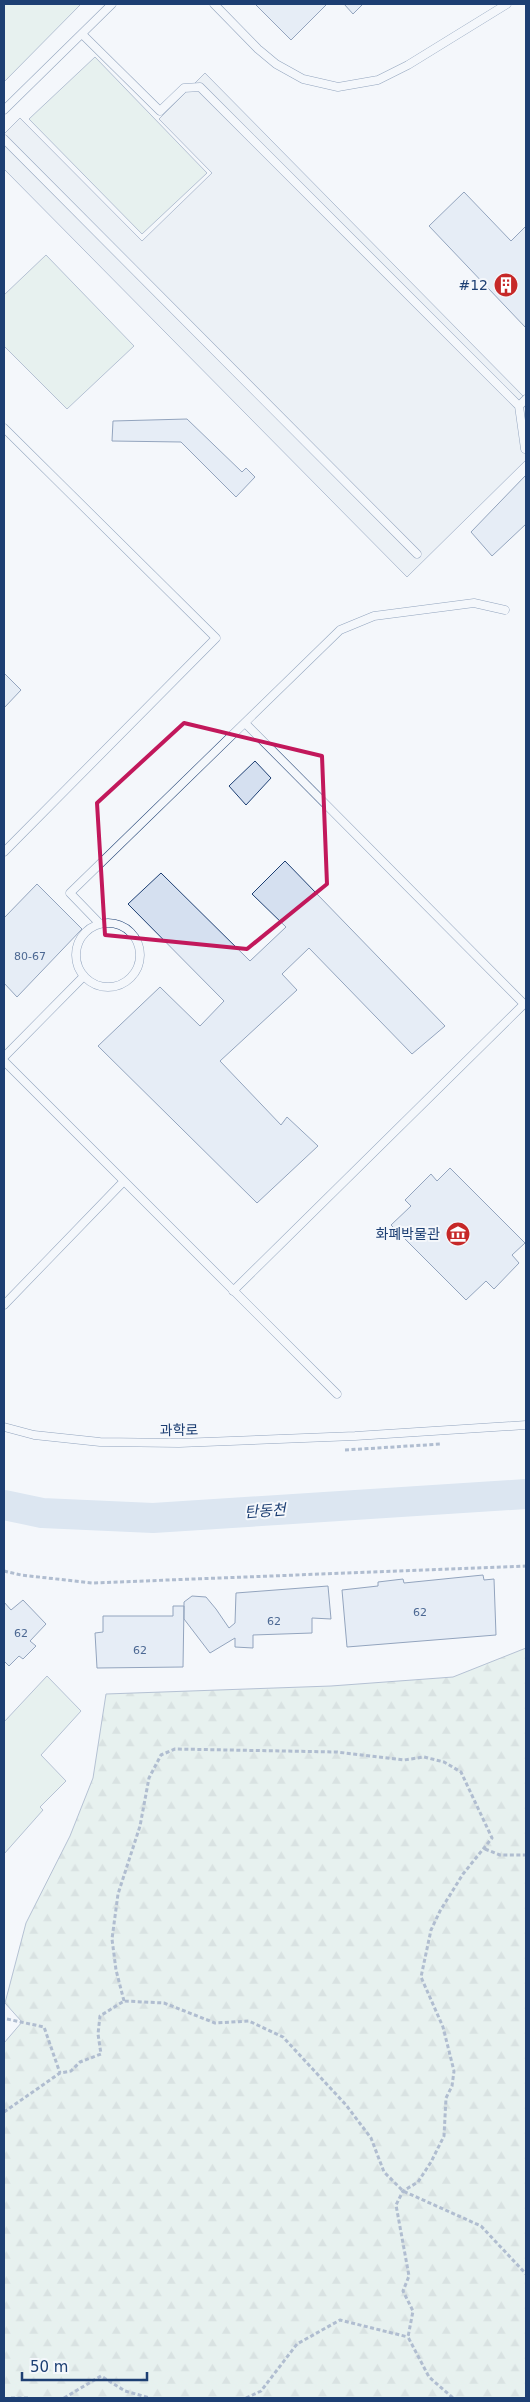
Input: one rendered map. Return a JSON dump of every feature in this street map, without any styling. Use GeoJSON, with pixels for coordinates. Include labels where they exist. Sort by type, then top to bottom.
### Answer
{"type":"FeatureCollection","features":[{"type":"Feature","properties":{"kind":"lane"},"geometry":{"type":"LineString","coordinates":[[4,110],[112,4]]}},
{"type":"Feature","properties":{"kind":"lane"},"geometry":{"type":"LineString","coordinates":[[214,4],[258,49],[276,64],[303,79],[338,87],[378,80],[408,65],[508,4]]}},
{"type":"Feature","properties":{"kind":"lane"},"geometry":{"type":"LineString","coordinates":[[82,34],[160,111],[184,88],[200,87],[519,406],[525,449]]}},
{"type":"Feature","properties":{"kind":"lane"},"geometry":{"type":"LineString","coordinates":[[4,139],[418,554]]}},
{"type":"Feature","properties":{"kind":"lane"},"geometry":{"type":"LineString","coordinates":[[519,406],[526,399]]}},
{"type":"Feature","properties":{"kind":"lane"},"geometry":{"type":"LineString","coordinates":[[4,428],[216,638],[4,852]]}},
{"type":"Feature","properties":{"kind":"lane"},"geometry":{"type":"LineString","coordinates":[[100,924],[70,893],[340,630],[374,616],[474,603],[505,610]]}},
{"type":"Feature","properties":{"kind":"lane"},"geometry":{"type":"LineString","coordinates":[[233,1290],[524,1004],[245,722]]}},
{"type":"Feature","properties":{"kind":"lane"},"geometry":{"type":"LineString","coordinates":[[111,923],[122,926],[131,932],[138,941],[141,952],[140,963],[132,977],[118,987],[96,986],[84,976],[76,962],[78,942],[91,928],[100,924],[111,923]]}},
{"type":"Feature","properties":{"kind":"lane"},"geometry":{"type":"LineString","coordinates":[[4,1057],[84,976]]}},
{"type":"Feature","properties":{"kind":"lane"},"geometry":{"type":"LineString","coordinates":[[4,1061],[337,1394]]}},
{"type":"Feature","properties":{"kind":"lane"},"geometry":{"type":"LineString","coordinates":[[4,1305],[124,1181]]}},
{"type":"Feature","properties":{"kind":"lane","name":"과학로"},"geometry":{"type":"LineString","coordinates":[[4,1427],[34,1435],[100,1442],[179,1443],[355,1436],[526,1425]]}},
{"type":"Feature","properties":{"kind":"path"},"geometry":{"type":"LineString","coordinates":[[4,1571],[21,1575],[92,1583],[526,1566]]}},
{"type":"Feature","properties":{"kind":"path"},"geometry":{"type":"LineString","coordinates":[[124,2001],[116,1970],[112,1940],[118,1894],[140,1826],[148,1778],[161,1755],[175,1749],[337,1752],[404,1760],[424,1758],[444,1762],[460,1772],[492,1838],[463,1874],[431,1930],[421,1976],[443,2027],[454,2070],[452,2086],[446,2098],[444,2136],[418,2182],[403,2191],[396,2205],[409,2276],[403,2291],[413,2311],[408,2337],[429,2377],[453,2398]]}},
{"type":"Feature","properties":{"kind":"path"},"geometry":{"type":"LineString","coordinates":[[485,1848],[500,1855],[526,1855]]}},
{"type":"Feature","properties":{"kind":"path"},"geometry":{"type":"LineString","coordinates":[[4,2112],[60,2074],[71,2072],[80,2062],[101,2054],[98,2034],[100,2016],[124,2001],[164,2003],[215,2023],[249,2022],[283,2037],[346,2105],[371,2138],[384,2172],[403,2191],[481,2226],[526,2274]]}},
{"type":"Feature","properties":{"kind":"path"},"geometry":{"type":"LineString","coordinates":[[8,2019],[44,2027],[60,2074]]}},
{"type":"Feature","properties":{"kind":"path"},"geometry":{"type":"LineString","coordinates":[[246,2398],[262,2391],[298,2344],[340,2320],[408,2337]]}},
{"type":"Feature","properties":{"kind":"path"},"geometry":{"type":"LineString","coordinates":[[64,2398],[101,2376],[125,2391],[150,2398]]}},
{"type":"Feature","properties":{"kind":"path"},"geometry":{"type":"LineString","coordinates":[[11,2398],[28,2398]]}},
{"type":"Feature","properties":{"kind":"highlighted area"},"geometry":{"type":"Polygon","coordinates":[[[184,723],[322,756],[327,884],[247,949],[105,935],[97,803],[184,723]]]}},
{"type":"Feature","properties":{"kind":"green space"},"geometry":{"type":"Polygon","coordinates":[[[4,4],[81,4],[4,82],[4,4]]]}},
{"type":"Feature","properties":{"kind":"green space"},"geometry":{"type":"Polygon","coordinates":[[[95,57],[207,173],[142,234],[29,119],[95,57]]]}},
{"type":"Feature","properties":{"kind":"green space"},"geometry":{"type":"Polygon","coordinates":[[[46,255],[134,346],[67,409],[4,346],[4,295],[46,255]]]}},
{"type":"Feature","properties":{"kind":"green space"},"geometry":{"type":"Polygon","coordinates":[[[526,1648],[526,2398],[4,2398],[4,2043],[22,2022],[5,2003],[26,1923],[70,1836],[93,1778],[106,1694],[331,1686],[453,1677],[526,1648]]]}},
{"type":"Feature","properties":{"kind":"green space"},"geometry":{"type":"Polygon","coordinates":[[[47,1676],[81,1711],[41,1755],[66,1781],[40,1807],[43,1810],[4,1854],[4,1722],[47,1676]]]}},
{"type":"Feature","properties":{"kind":"shaded area"},"geometry":{"type":"Polygon","coordinates":[[[205,73],[526,399],[526,460],[407,577],[4,169],[4,134],[20,118],[142,241],[212,173],[159,119],[205,73]]]}},
{"type":"Feature","properties":{"kind":"building"},"geometry":{"type":"Polygon","coordinates":[[[255,4],[327,4],[291,40],[255,4]]]}},
{"type":"Feature","properties":{"kind":"building"},"geometry":{"type":"Polygon","coordinates":[[[344,4],[363,4],[353,14],[344,4]]]}},
{"type":"Feature","properties":{"kind":"building","name":"#12"},"geometry":{"type":"Polygon","coordinates":[[[464,192],[511,241],[526,226],[526,328],[429,226],[464,192]]]}},
{"type":"Feature","properties":{"kind":"building"},"geometry":{"type":"Polygon","coordinates":[[[187,419],[242,472],[246,468],[255,477],[236,497],[181,442],[112,441],[113,421],[187,419]]]}},
{"type":"Feature","properties":{"kind":"building"},"geometry":{"type":"Polygon","coordinates":[[[526,475],[526,524],[492,556],[471,532],[526,475]]]}},
{"type":"Feature","properties":{"kind":"building"},"geometry":{"type":"Polygon","coordinates":[[[4,673],[21,690],[4,708],[4,673]]]}},
{"type":"Feature","properties":{"kind":"building"},"geometry":{"type":"Polygon","coordinates":[[[255,761],[271,778],[246,805],[229,786],[255,761]]]}},
{"type":"Feature","properties":{"kind":"building"},"geometry":{"type":"Polygon","coordinates":[[[285,861],[445,1026],[412,1054],[309,948],[282,974],[297,990],[220,1061],[281,1125],[287,1117],[318,1146],[257,1203],[98,1046],[160,987],[200,1026],[224,1001],[128,904],[161,873],[250,961],[286,927],[252,894],[285,861]]]}},
{"type":"Feature","properties":{"kind":"building"},"geometry":{"type":"Polygon","coordinates":[[[37,884],[82,929],[17,997],[4,983],[4,918],[37,884]]]}},
{"type":"Feature","properties":{"kind":"building","name":"화폐박물관"},"geometry":{"type":"Polygon","coordinates":[[[450,1168],[525,1243],[512,1255],[519,1263],[494,1289],[486,1281],[466,1300],[391,1225],[411,1206],[405,1200],[431,1174],[437,1181],[450,1168]]]}},
{"type":"Feature","properties":{"kind":"building"},"geometry":{"type":"Polygon","coordinates":[[[483,1575],[484,1580],[494,1579],[496,1635],[347,1647],[342,1590],[378,1586],[378,1582],[403,1579],[404,1583],[483,1575]]]}},
{"type":"Feature","properties":{"kind":"building"},"geometry":{"type":"Polygon","coordinates":[[[328,1586],[331,1619],[312,1618],[312,1633],[253,1635],[253,1648],[235,1647],[235,1638],[210,1653],[184,1619],[184,1602],[192,1596],[206,1597],[229,1628],[235,1623],[236,1593],[328,1586]]]}},
{"type":"Feature","properties":{"kind":"building"},"geometry":{"type":"Polygon","coordinates":[[[23,1600],[46,1624],[30,1641],[36,1646],[23,1659],[19,1656],[9,1666],[4,1661],[4,1602],[11,1610],[23,1600]]]}},
{"type":"Feature","properties":{"kind":"building"},"geometry":{"type":"Polygon","coordinates":[[[173,1606],[184,1606],[183,1667],[97,1668],[95,1633],[103,1632],[103,1616],[173,1616],[173,1606]]]}},
{"type":"Feature","properties":{"kind":"waterway","name":"탄동천"},"geometry":{"type":"LineString","coordinates":[[4,1505],[42,1513],[153,1518],[526,1494]]}},
{"type":"Feature","properties":{"kind":"place","name":"#12"},"geometry":{"type":"Point","coordinates":[506,285]}},
{"type":"Feature","properties":{"kind":"place","name":"화폐박물관"},"geometry":{"type":"Point","coordinates":[458,1234]}}]}
